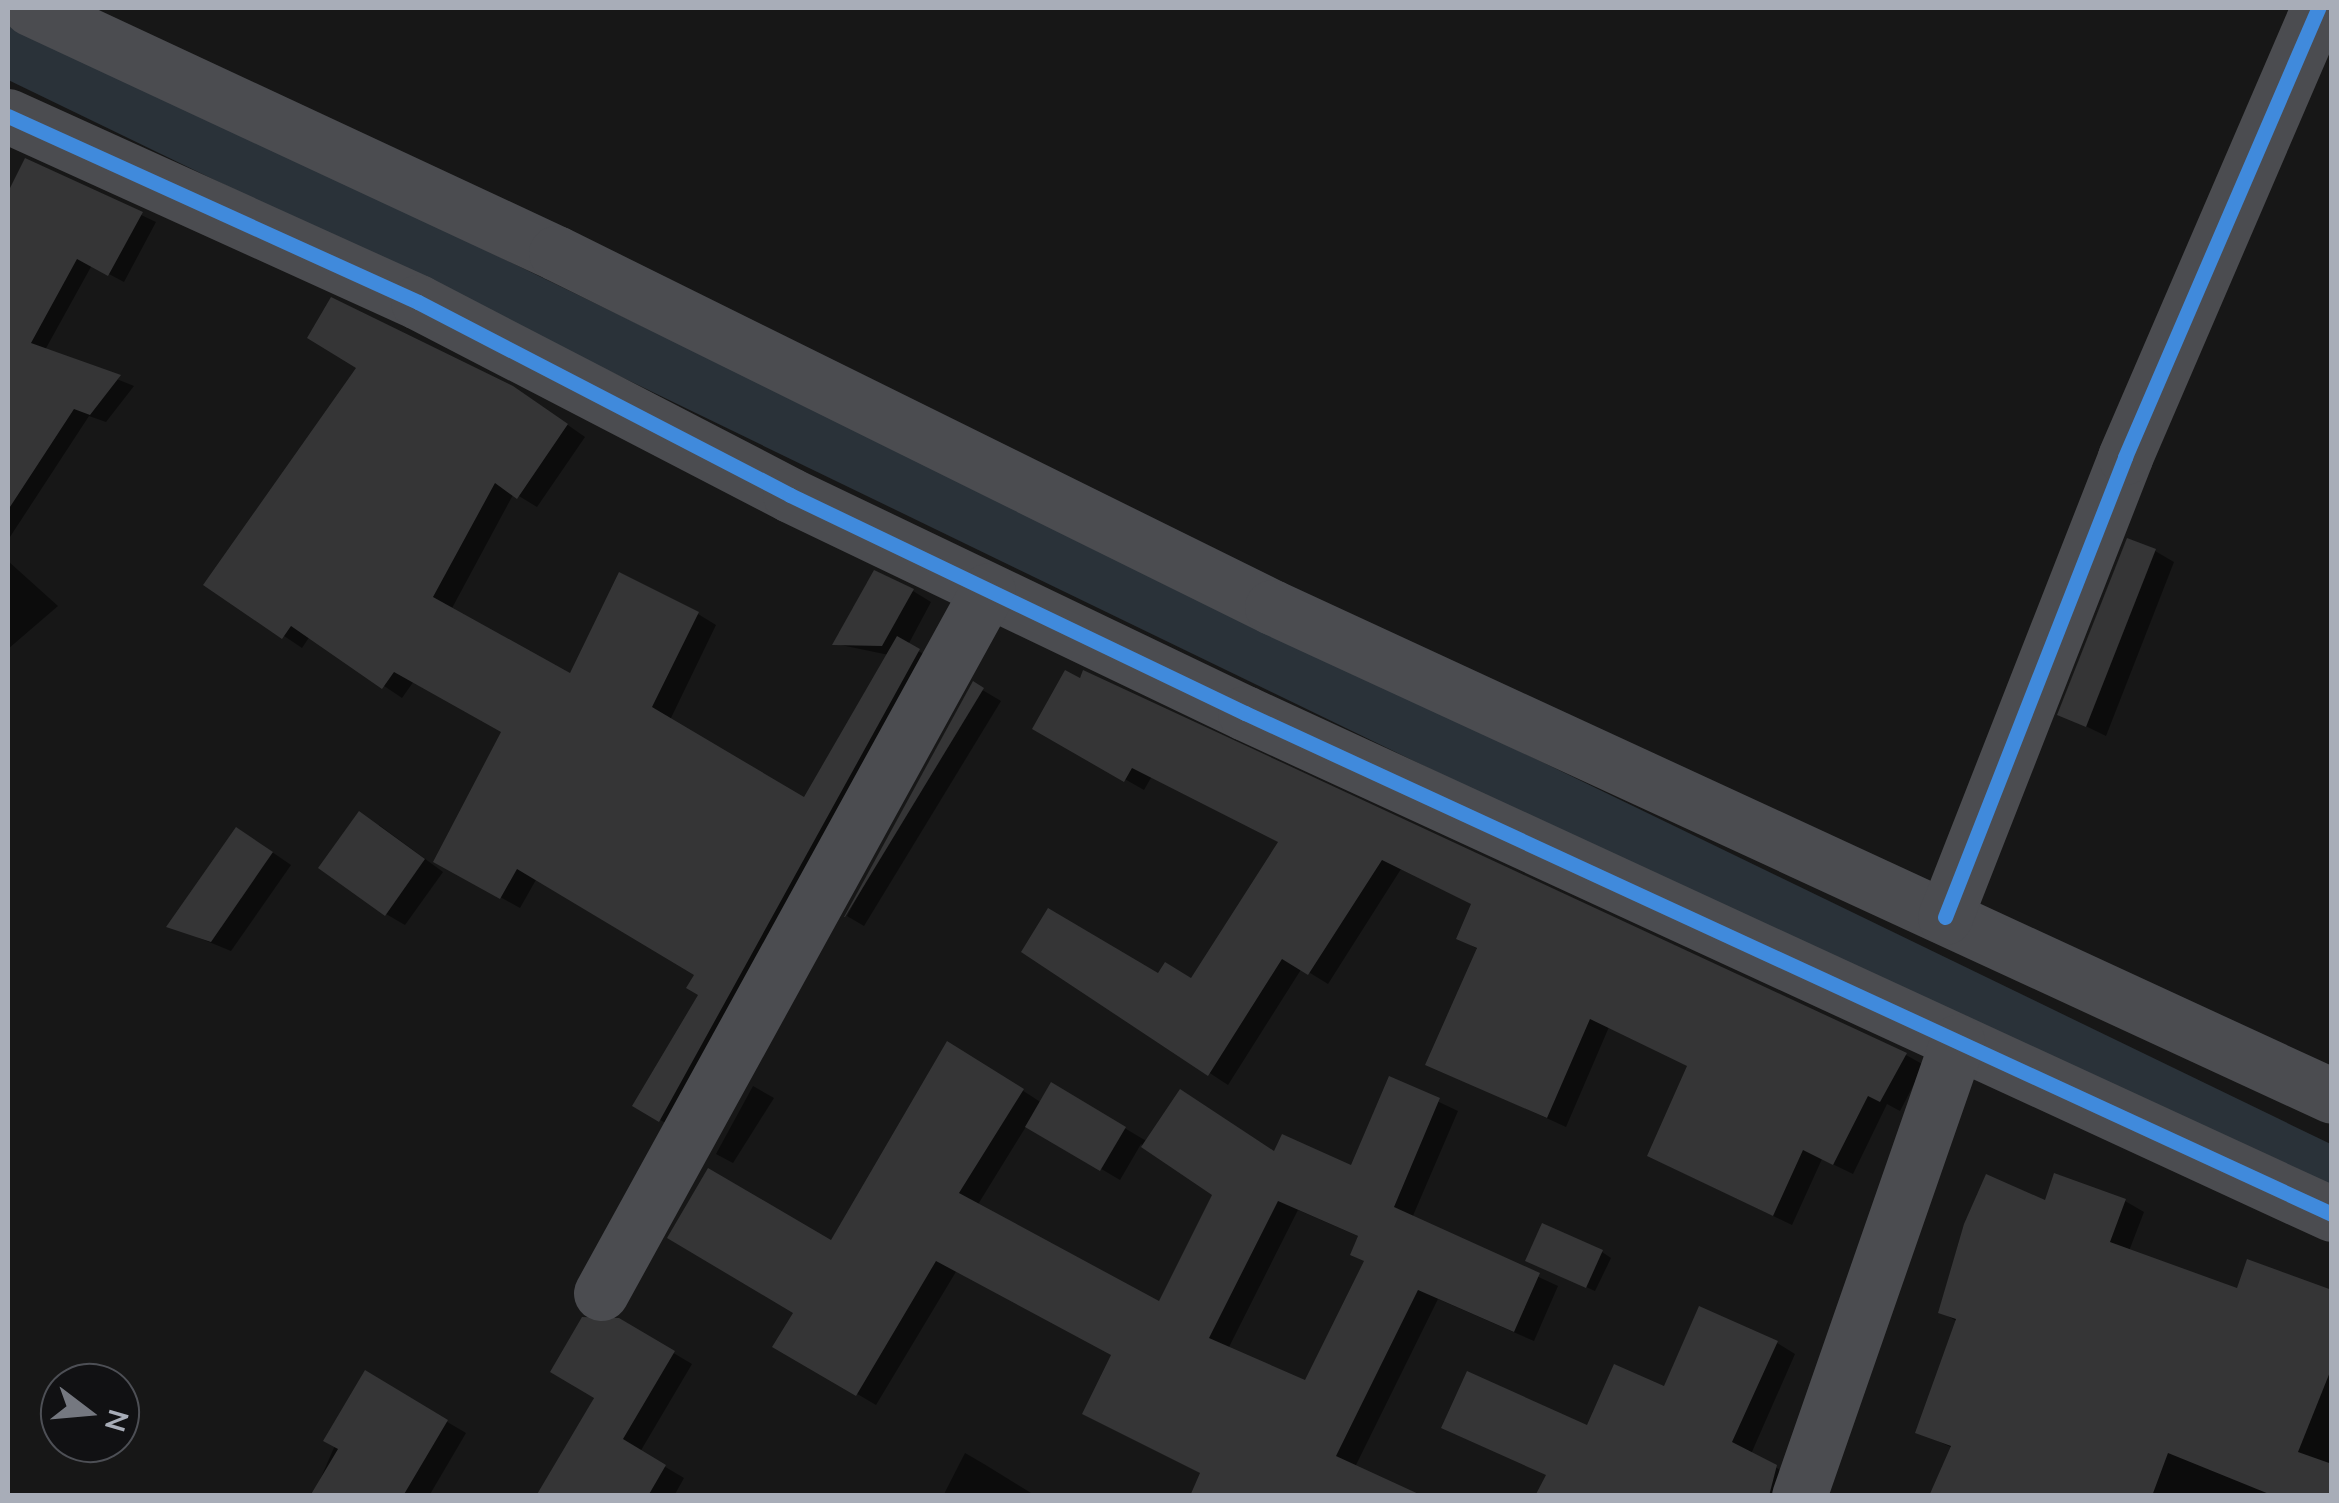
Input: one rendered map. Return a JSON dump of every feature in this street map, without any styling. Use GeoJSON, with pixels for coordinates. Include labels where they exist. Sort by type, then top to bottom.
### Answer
{"type":"FeatureCollection","features":[{"type":"Feature","properties":{"kind":"street"},"geometry":{"type":"LineString","coordinates":[[30,8],[556,253],[1272,607],[2332,1096]]}},
{"type":"Feature","properties":{"kind":"street"},"geometry":{"type":"LineString","coordinates":[[1945,917],[2124,457],[2318,8]]}},
{"type":"Feature","properties":{"kind":"street"},"geometry":{"type":"LineString","coordinates":[[8,116],[418,302],[988,590],[2332,1214]]}},
{"type":"Feature","properties":{"kind":"street"},"geometry":{"type":"LineString","coordinates":[[601,1293],[988,590]]}},
{"type":"Feature","properties":{"kind":"street"},"geometry":{"type":"LineString","coordinates":[[1800,1496],[1957,1042]]}},
{"type":"Feature","properties":{"kind":"building"},"geometry":{"type":"Polygon","coordinates":[[[25,158],[143,212],[108,276],[77,259],[31,343],[121,375],[90,415],[74,409],[8,510],[8,192],[25,158]]]}},
{"type":"Feature","properties":{"kind":"building"},"geometry":{"type":"Polygon","coordinates":[[[331,297],[513,386],[568,424],[517,499],[495,483],[433,597],[570,673],[619,572],[699,612],[652,707],[804,797],[897,636],[920,649],[659,1122],[632,1106],[698,995],[686,988],[694,975],[517,869],[500,899],[433,862],[501,732],[394,672],[382,689],[291,626],[282,639],[203,585],[356,368],[307,338],[331,297]]]}},
{"type":"Feature","properties":{"kind":"building"},"geometry":{"type":"Polygon","coordinates":[[[2127,538],[2156,549],[2086,727],[2057,715],[2127,538]]]}},
{"type":"Feature","properties":{"kind":"building"},"geometry":{"type":"Polygon","coordinates":[[[874,570],[914,589],[882,646],[832,645],[874,570]]]}},
{"type":"Feature","properties":{"kind":"building"},"geometry":{"type":"Polygon","coordinates":[[[1065,670],[1080,678],[1083,670],[1907,1053],[1880,1102],[1868,1096],[1833,1165],[1803,1150],[1773,1216],[1647,1156],[1687,1066],[1590,1019],[1547,1118],[1425,1065],[1477,948],[1456,939],[1471,904],[1382,860],[1308,975],[1282,959],[1208,1076],[1021,952],[1048,908],[1158,973],[1165,962],[1191,978],[1278,842],[1132,768],[1124,782],[1032,729],[1065,670]]]}},
{"type":"Feature","properties":{"kind":"building"},"geometry":{"type":"Polygon","coordinates":[[[973,681],[984,688],[844,917],[973,681]]]}},
{"type":"Feature","properties":{"kind":"building"},"geometry":{"type":"Polygon","coordinates":[[[359,811],[425,859],[385,916],[318,868],[359,811]]]}},
{"type":"Feature","properties":{"kind":"building"},"geometry":{"type":"Polygon","coordinates":[[[236,827],[273,852],[211,942],[166,927],[236,827]]]}},
{"type":"Feature","properties":{"kind":"building"},"geometry":{"type":"Polygon","coordinates":[[[947,1041],[1024,1089],[959,1193],[1159,1301],[1212,1195],[1141,1147],[1180,1089],[1274,1151],[1282,1134],[1351,1165],[1389,1076],[1440,1098],[1394,1207],[1540,1273],[1514,1332],[1418,1290],[1336,1456],[1423,1496],[1190,1496],[1200,1473],[1082,1414],[1111,1355],[936,1261],[856,1396],[772,1347],[793,1313],[667,1238],[708,1168],[831,1240],[947,1041]],[[1278,1201],[1209,1338],[1305,1380],[1364,1261],[1350,1255],[1358,1236],[1278,1201]]]}},
{"type":"Feature","properties":{"kind":"building"},"geometry":{"type":"Polygon","coordinates":[[[1051,1082],[1126,1127],[1100,1171],[1025,1127],[1051,1082]]]}},
{"type":"Feature","properties":{"kind":"building"},"geometry":{"type":"Polygon","coordinates":[[[2054,1173],[2126,1199],[2110,1242],[2237,1288],[2247,1259],[2332,1290],[2332,1367],[2298,1452],[2332,1464],[2332,1496],[2274,1496],[2168,1453],[2152,1496],[1929,1496],[1951,1446],[1915,1433],[1956,1319],[1938,1313],[1964,1224],[1986,1174],[2045,1200],[2054,1173]]]}},
{"type":"Feature","properties":{"kind":"building"},"geometry":{"type":"Polygon","coordinates":[[[1542,1223],[1603,1250],[1586,1288],[1525,1261],[1542,1223]]]}},
{"type":"Feature","properties":{"kind":"building"},"geometry":{"type":"Polygon","coordinates":[[[1699,1306],[1778,1341],[1732,1442],[1777,1465],[1769,1496],[1535,1496],[1546,1475],[1441,1428],[1467,1371],[1587,1425],[1614,1364],[1664,1386],[1699,1306]]]}},
{"type":"Feature","properties":{"kind":"building"},"geometry":{"type":"Polygon","coordinates":[[[582,1317],[619,1318],[675,1351],[623,1439],[666,1465],[648,1496],[536,1496],[594,1398],[550,1372],[582,1317]]]}},
{"type":"Feature","properties":{"kind":"building"},"geometry":{"type":"Polygon","coordinates":[[[365,1370],[448,1420],[403,1496],[310,1496],[338,1449],[323,1441],[365,1370]]]}},
{"type":"Feature","properties":{"kind":"waterway"},"geometry":{"type":"LineString","coordinates":[[8,49],[2332,1175]]}},
{"type":"Feature","properties":{"kind":"cycle path"},"geometry":{"type":"LineString","coordinates":[[1945,917],[2125,457],[2318,8]]}},
{"type":"Feature","properties":{"kind":"cycle path"},"geometry":{"type":"LineString","coordinates":[[8,116],[418,302],[790,495],[1245,713],[2332,1214]]}}]}
